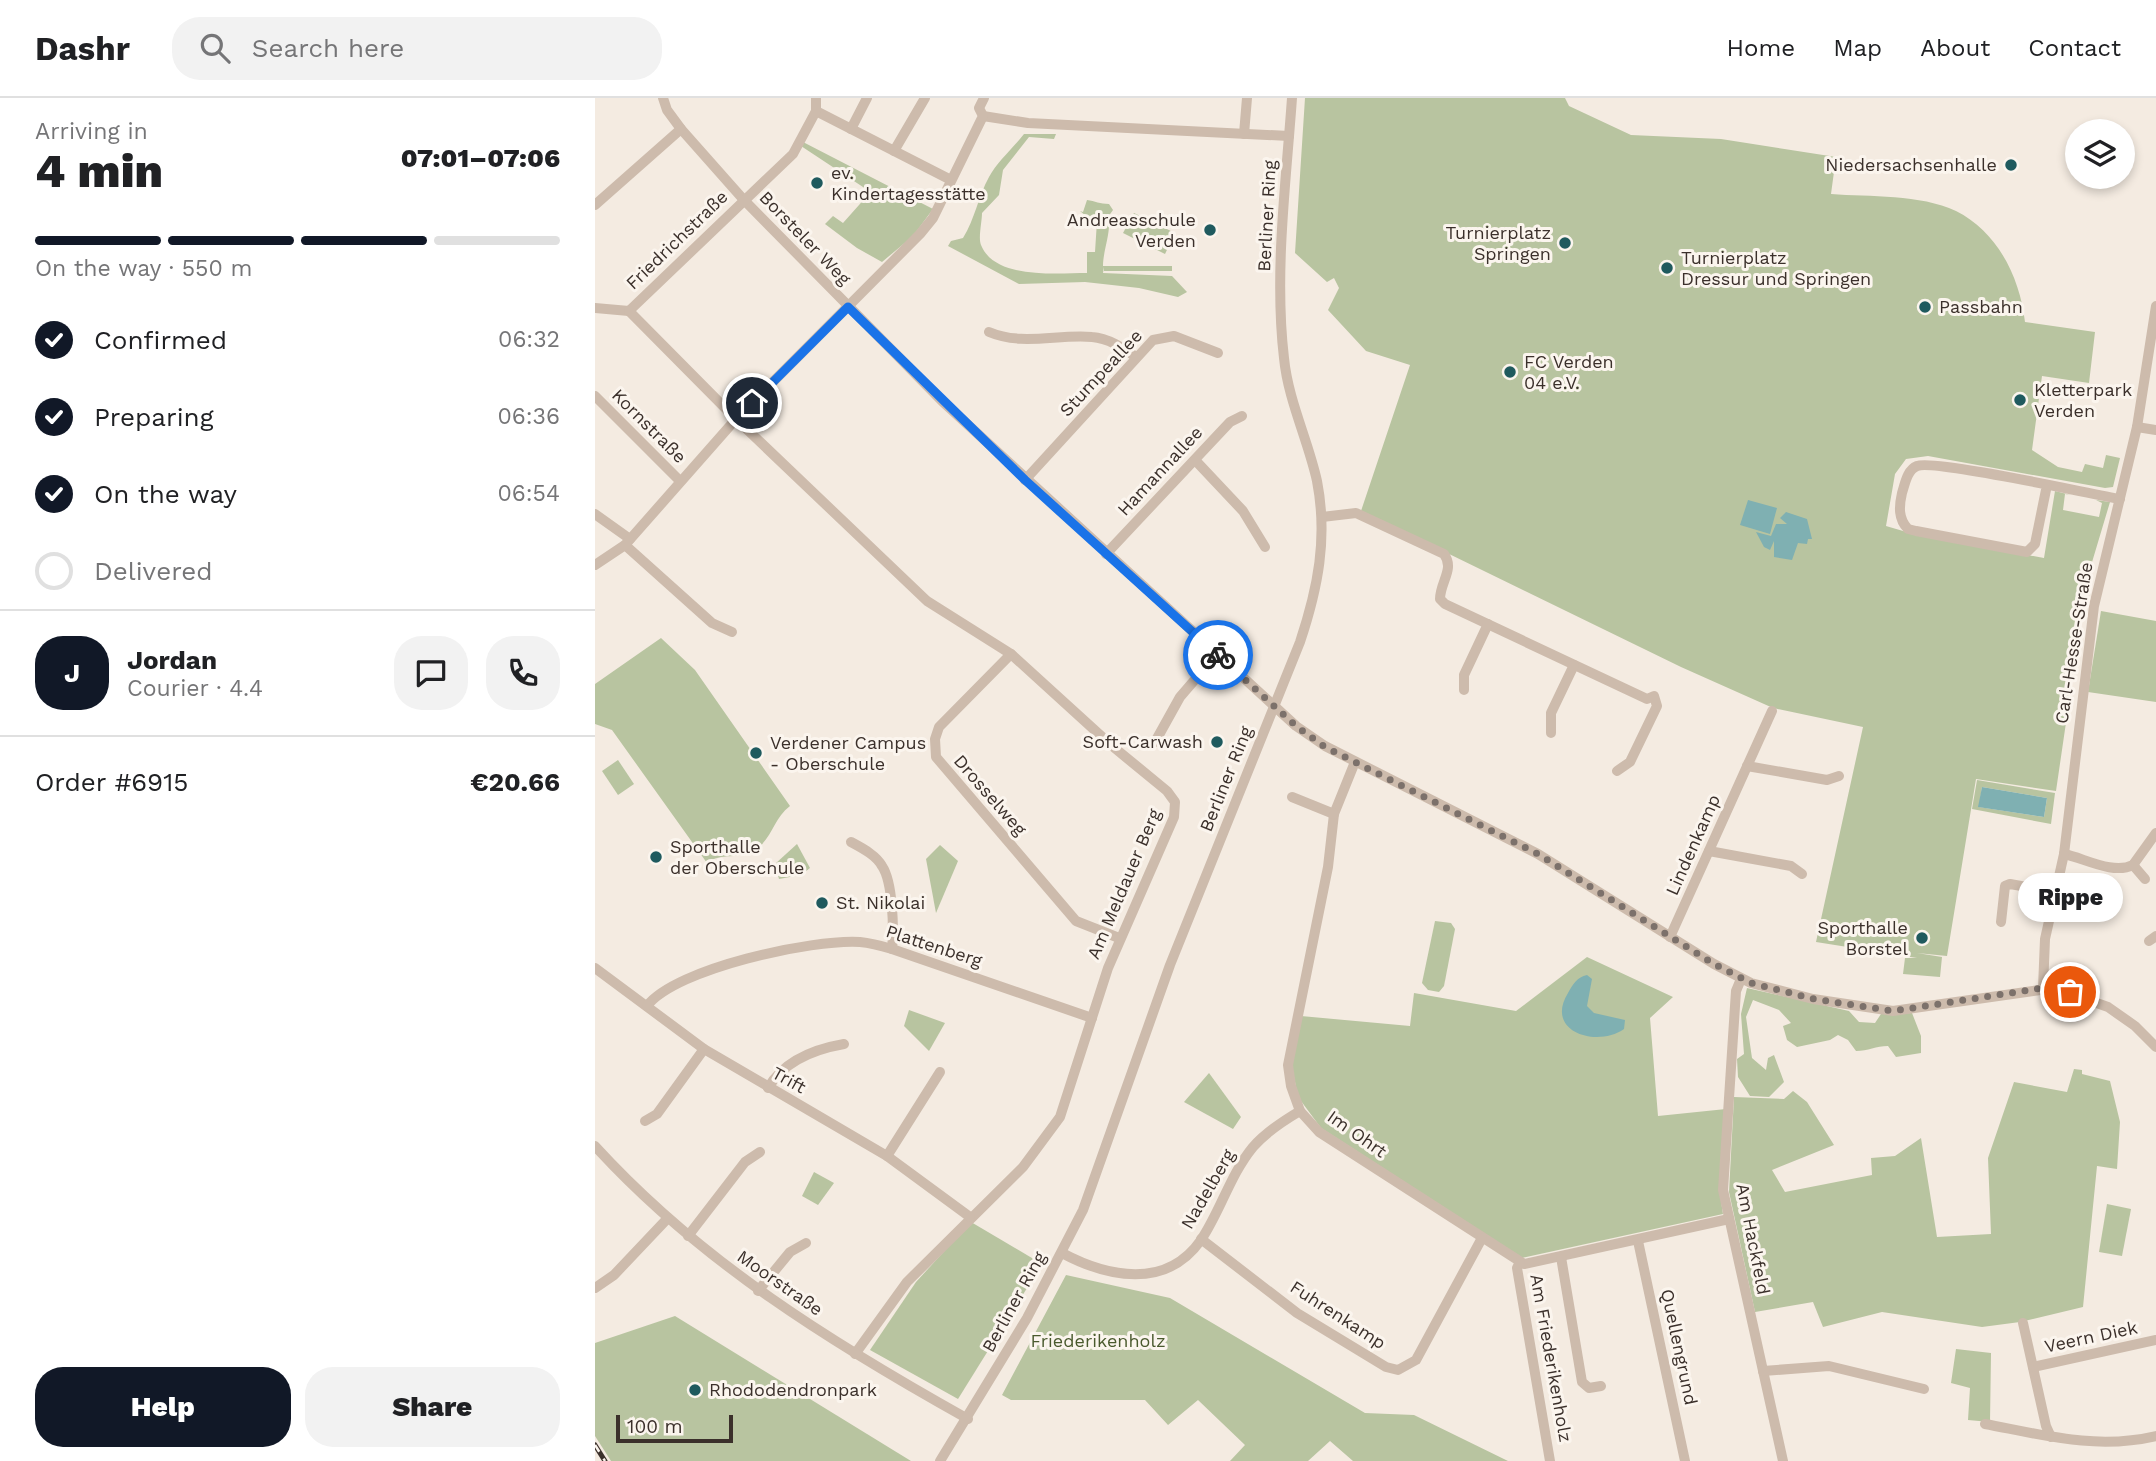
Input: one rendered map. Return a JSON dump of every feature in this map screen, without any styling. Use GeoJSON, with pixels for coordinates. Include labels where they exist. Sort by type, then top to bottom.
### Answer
{"type":"FeatureCollection","features":[{"type":"Feature","properties":{"kind":"street","name":"Borsteler Weg"},"geometry":{"type":"LineString","coordinates":[[663,98],[667,110],[681,129],[743,199],[848,307],[1025,480],[1311,737],[1355,762],[1529,849],[1741,979],[1781,993],[1893,1011],[2043,988],[2070,992],[2098,1002],[2120,1014],[2152,1036],[2156,1047]]}},
{"type":"Feature","properties":{"kind":"street"},"geometry":{"type":"LineString","coordinates":[[816,98],[816,111],[951,180]]}},
{"type":"Feature","properties":{"kind":"street"},"geometry":{"type":"LineString","coordinates":[[851,129],[867,98]]}},
{"type":"Feature","properties":{"kind":"street"},"geometry":{"type":"LineString","coordinates":[[894,151],[925,98]]}},
{"type":"Feature","properties":{"kind":"street"},"geometry":{"type":"LineString","coordinates":[[983,116],[979,108],[984,98]]}},
{"type":"Feature","properties":{"kind":"street"},"geometry":{"type":"LineString","coordinates":[[1244,134],[1247,98]]}},
{"type":"Feature","properties":{"kind":"street","name":"Berliner Ring"},"geometry":{"type":"LineString","coordinates":[[940,1461],[968,1419],[1062,1253],[1093,1185],[1170,965],[1315,598],[1323,552],[1322,517],[1317,480],[1284,361],[1279,307],[1292,98]]}},
{"type":"Feature","properties":{"kind":"street","name":"Friedrichstraße"},"geometry":{"type":"LineString","coordinates":[[595,308],[629,311],[793,153],[816,111]]}},
{"type":"Feature","properties":{"kind":"street"},"geometry":{"type":"LineString","coordinates":[[983,116],[1028,123],[1289,136]]}},
{"type":"Feature","properties":{"kind":"street"},"geometry":{"type":"LineString","coordinates":[[595,565],[627,542],[679,480],[736,419],[920,234],[933,218],[983,116]]}},
{"type":"Feature","properties":{"kind":"street"},"geometry":{"type":"LineString","coordinates":[[595,205],[681,129]]}},
{"type":"Feature","properties":{"kind":"street","name":"Carl-Hesse-Straße"},"geometry":{"type":"LineString","coordinates":[[2043,988],[2045,939],[2064,854],[2094,606],[2137,428],[2156,306]]}},
{"type":"Feature","properties":{"kind":"street","name":"Am Meldauer Berg"},"geometry":{"type":"LineString","coordinates":[[629,311],[736,419],[927,601],[1011,654],[1111,745],[1167,791],[1175,802],[1174,817],[1119,939],[1060,1117],[1023,1167],[907,1282],[855,1354]]}},
{"type":"Feature","properties":{"kind":"street"},"geometry":{"type":"LineString","coordinates":[[989,332],[1007,340],[1093,337],[1119,346],[1136,357]]}},
{"type":"Feature","properties":{"kind":"street","name":"Stumpeallee"},"geometry":{"type":"LineString","coordinates":[[1025,480],[1123,376],[1136,357],[1153,340],[1167,335],[1187,339],[1218,353]]}},
{"type":"Feature","properties":{"kind":"street","name":"Kornstraße"},"geometry":{"type":"LineString","coordinates":[[595,396],[679,480]]}},
{"type":"Feature","properties":{"kind":"street","name":"Hamannallee"},"geometry":{"type":"LineString","coordinates":[[1105,554],[1230,422],[1242,416]]}},
{"type":"Feature","properties":{"kind":"street"},"geometry":{"type":"LineString","coordinates":[[2137,428],[2156,430]]}},
{"type":"Feature","properties":{"kind":"street"},"geometry":{"type":"LineString","coordinates":[[1195,460],[1243,511],[1265,547]]}},
{"type":"Feature","properties":{"kind":"street"},"geometry":{"type":"LineString","coordinates":[[2047,485],[2035,544],[2028,552],[1908,529],[1901,515],[1900,503],[1910,471],[1919,465],[1949,467],[2047,485],[2120,499]]}},
{"type":"Feature","properties":{"kind":"street"},"geometry":{"type":"LineString","coordinates":[[1322,517],[1356,513],[1444,554],[1449,560],[1449,569],[1440,599],[1647,699],[1654,696],[1657,706],[1630,762],[1617,771]]}},
{"type":"Feature","properties":{"kind":"street"},"geometry":{"type":"LineString","coordinates":[[595,514],[712,623],[732,632]]}},
{"type":"Feature","properties":{"kind":"street"},"geometry":{"type":"LineString","coordinates":[[1464,690],[1464,675],[1488,624]]}},
{"type":"Feature","properties":{"kind":"street"},"geometry":{"type":"LineString","coordinates":[[1155,742],[1180,697],[1217,653]]}},
{"type":"Feature","properties":{"kind":"street","name":"Drosselweg"},"geometry":{"type":"LineString","coordinates":[[1011,654],[939,727],[935,739],[936,757],[1076,921],[1119,939]]}},
{"type":"Feature","properties":{"kind":"street"},"geometry":{"type":"LineString","coordinates":[[1551,733],[1551,713],[1574,665]]}},
{"type":"Feature","properties":{"kind":"street","name":"Lindenkamp"},"geometry":{"type":"LineString","coordinates":[[1670,937],[1772,711]]}},
{"type":"Feature","properties":{"kind":"street","name":"Im Ohrt"},"geometry":{"type":"LineString","coordinates":[[1355,762],[1334,814],[1328,867],[1288,1065],[1290,1086],[1300,1111],[1319,1132],[1520,1262]]}},
{"type":"Feature","properties":{"kind":"street"},"geometry":{"type":"LineString","coordinates":[[1747,766],[1827,780],[1839,776]]}},
{"type":"Feature","properties":{"kind":"street"},"geometry":{"type":"LineString","coordinates":[[1292,797],[1334,814]]}},
{"type":"Feature","properties":{"kind":"street"},"geometry":{"type":"LineString","coordinates":[[2064,854],[2117,869],[2133,865],[2156,833]]}},
{"type":"Feature","properties":{"kind":"street"},"geometry":{"type":"LineString","coordinates":[[851,842],[877,859],[887,875],[894,934],[892,949]]}},
{"type":"Feature","properties":{"kind":"street"},"geometry":{"type":"LineString","coordinates":[[1709,851],[1791,866],[1802,874]]}},
{"type":"Feature","properties":{"kind":"street"},"geometry":{"type":"LineString","coordinates":[[2133,865],[2145,879]]}},
{"type":"Feature","properties":{"kind":"street"},"geometry":{"type":"LineString","coordinates":[[2001,922],[2005,887],[2010,884],[2055,892]]}},
{"type":"Feature","properties":{"kind":"street","name":"Plattenberg"},"geometry":{"type":"LineString","coordinates":[[647,1006],[670,987],[729,963],[840,943],[862,942],[892,949],[1092,1018]]}},
{"type":"Feature","properties":{"kind":"street","name":"Trift"},"geometry":{"type":"LineString","coordinates":[[595,968],[704,1049],[887,1156],[970,1217]]}},
{"type":"Feature","properties":{"kind":"street","name":"Am Hackfeld"},"geometry":{"type":"LineString","coordinates":[[1741,979],[1736,991],[1723,1190],[1783,1461]]}},
{"type":"Feature","properties":{"kind":"street"},"geometry":{"type":"LineString","coordinates":[[768,1088],[786,1067],[819,1048],[844,1044]]}},
{"type":"Feature","properties":{"kind":"street"},"geometry":{"type":"LineString","coordinates":[[645,1121],[657,1114],[704,1049]]}},
{"type":"Feature","properties":{"kind":"street"},"geometry":{"type":"LineString","coordinates":[[887,1156],[940,1072]]}},
{"type":"Feature","properties":{"kind":"street","name":"Nadelberg"},"geometry":{"type":"LineString","coordinates":[[1062,1253],[1111,1274],[1136,1276],[1165,1268],[1181,1259],[1201,1239],[1249,1152],[1265,1135],[1300,1111]]}},
{"type":"Feature","properties":{"kind":"street","name":"Moorstraße"},"geometry":{"type":"LineString","coordinates":[[595,1146],[667,1219],[758,1291],[855,1354],[968,1419]]}},
{"type":"Feature","properties":{"kind":"street"},"geometry":{"type":"LineString","coordinates":[[688,1236],[745,1163],[760,1152]]}},
{"type":"Feature","properties":{"kind":"street"},"geometry":{"type":"LineString","coordinates":[[595,1288],[614,1275],[667,1219]]}},
{"type":"Feature","properties":{"kind":"street"},"geometry":{"type":"LineString","coordinates":[[1520,1262],[1529,1265],[1729,1219]]}},
{"type":"Feature","properties":{"kind":"street","name":"Fuhrenkamp"},"geometry":{"type":"LineString","coordinates":[[1201,1239],[1297,1313],[1359,1352],[1398,1370],[1407,1368],[1416,1360],[1482,1238]]}},
{"type":"Feature","properties":{"kind":"street","name":"Quellengrund"},"geometry":{"type":"LineString","coordinates":[[1638,1241],[1685,1461]]}},
{"type":"Feature","properties":{"kind":"street"},"geometry":{"type":"LineString","coordinates":[[758,1291],[790,1252],[806,1243]]}},
{"type":"Feature","properties":{"kind":"street"},"geometry":{"type":"LineString","coordinates":[[1561,1258],[1582,1382],[1589,1388],[1601,1386]]}},
{"type":"Feature","properties":{"kind":"street","name":"Am Friederikenholz"},"geometry":{"type":"LineString","coordinates":[[1520,1262],[1517,1268],[1550,1461]]}},
{"type":"Feature","properties":{"kind":"street","name":"Veern Diek"},"geometry":{"type":"LineString","coordinates":[[2023,1323],[2051,1437]]}},
{"type":"Feature","properties":{"kind":"street","name":"Veern Diek"},"geometry":{"type":"LineString","coordinates":[[2033,1367],[2156,1340]]}},
{"type":"Feature","properties":{"kind":"street"},"geometry":{"type":"LineString","coordinates":[[1763,1371],[1829,1366],[1924,1389]]}},
{"type":"Feature","properties":{"kind":"street"},"geometry":{"type":"LineString","coordinates":[[1985,1424],[2077,1442],[2112,1443],[2156,1436]]}},
{"type":"Feature","properties":{"kind":"street","name":"Berliner Ring"},"geometry":{"type":"LineString","coordinates":[[947,1461],[960,1432]]}},
{"type":"Feature","properties":{"kind":"green space"},"geometry":{"type":"Polygon","coordinates":[[[1305,98],[1565,98],[1569,106],[1631,135],[1721,139],[1836,157],[1831,194],[1911,199],[1956,211],[1984,231],[2004,258],[2018,289],[2025,322],[2095,332],[2089,383],[2042,376],[2032,450],[2058,467],[2082,472],[2085,464],[2103,468],[2106,455],[2120,458],[2113,487],[2105,488],[1928,456],[1906,459],[1895,474],[1886,526],[1920,536],[2044,558],[2055,491],[2071,495],[2065,494],[2063,510],[2099,517],[2102,503],[2096,500],[2110,502],[2087,579],[2056,791],[1976,779],[1947,956],[1917,953],[1942,957],[1940,977],[1903,974],[1905,958],[1917,958],[1816,942],[1863,727],[1773,708],[1681,667],[1361,511],[1410,365],[1366,351],[1328,310],[1339,288],[1334,278],[1327,282],[1295,253],[1305,98]]]}},
{"type":"Feature","properties":{"kind":"green space"},"geometry":{"type":"Polygon","coordinates":[[[1024,134],[1056,134],[1054,139],[1029,137],[1003,170],[999,195],[982,213],[980,242],[988,256],[999,264],[1028,272],[1087,273],[1087,252],[1095,252],[1097,221],[1092,221],[1080,211],[1083,212],[1087,200],[1090,200],[1109,204],[1113,210],[1108,217],[1109,228],[1103,266],[1172,266],[1172,271],[1104,271],[1104,267],[1103,273],[1172,276],[1187,292],[1178,297],[1139,288],[1085,282],[1019,284],[948,246],[951,241],[963,238],[989,177],[1024,134]]]}},
{"type":"Feature","properties":{"kind":"green space"},"geometry":{"type":"Polygon","coordinates":[[[803,142],[933,209],[913,236],[882,262],[857,248],[825,224],[833,216],[843,223],[867,196],[866,189],[801,146],[803,142]]]}},
{"type":"Feature","properties":{"kind":"green space"},"geometry":{"type":"Polygon","coordinates":[[[1134,213],[1175,233],[1165,254],[1123,233],[1134,213]]]}},
{"type":"Feature","properties":{"kind":"green space"},"geometry":{"type":"Polygon","coordinates":[[[2101,611],[2156,621],[2156,702],[2088,692],[2101,611]]]}},
{"type":"Feature","properties":{"kind":"green space"},"geometry":{"type":"Polygon","coordinates":[[[661,638],[695,670],[790,806],[766,840],[749,853],[718,858],[707,863],[612,730],[595,724],[595,684],[661,638]]]}},
{"type":"Feature","properties":{"kind":"green space"},"geometry":{"type":"Polygon","coordinates":[[[618,760],[634,784],[618,795],[602,771],[618,760]]]}},
{"type":"Feature","properties":{"kind":"green space"},"geometry":{"type":"Polygon","coordinates":[[[1977,780],[2055,793],[2051,824],[1972,809],[1977,780]],[[1982,787],[1979,807],[2044,817],[2047,798],[1982,787]]]}},
{"type":"Feature","properties":{"kind":"green space"},"geometry":{"type":"Polygon","coordinates":[[[797,844],[810,868],[801,875],[779,879],[775,864],[797,844]]]}},
{"type":"Feature","properties":{"kind":"green space"},"geometry":{"type":"Polygon","coordinates":[[[940,845],[958,861],[936,913],[926,859],[940,845]]]}},
{"type":"Feature","properties":{"kind":"green space"},"geometry":{"type":"Polygon","coordinates":[[[1435,921],[1451,923],[1455,929],[1444,986],[1439,992],[1428,990],[1422,983],[1435,921]]]}},
{"type":"Feature","properties":{"kind":"green space"},"geometry":{"type":"Polygon","coordinates":[[[1587,957],[1673,997],[1650,1018],[1658,1116],[1726,1109],[1720,1194],[1723,1214],[1522,1258],[1321,1128],[1298,1097],[1291,1062],[1301,1016],[1410,1026],[1414,993],[1516,1011],[1587,957]]]}},
{"type":"Feature","properties":{"kind":"green space"},"geometry":{"type":"Polygon","coordinates":[[[1747,988],[1849,1011],[1859,1022],[1875,1023],[1881,1014],[1912,1013],[1921,1036],[1921,1053],[1896,1057],[1888,1046],[1856,1051],[1848,1040],[1838,1035],[1830,1040],[1797,1047],[1787,1040],[1783,1026],[1791,1023],[1779,1010],[1753,1000],[1746,1017],[1752,1058],[1766,1070],[1768,1058],[1774,1055],[1784,1082],[1769,1097],[1750,1096],[1738,1077],[1737,1059],[1744,1054],[1741,1014],[1747,988]]]}},
{"type":"Feature","properties":{"kind":"green space"},"geometry":{"type":"Polygon","coordinates":[[[909,1010],[945,1023],[929,1051],[904,1026],[909,1010]]]}},
{"type":"Feature","properties":{"kind":"green space"},"geometry":{"type":"Polygon","coordinates":[[[2074,1069],[2082,1070],[2082,1074],[2110,1081],[2120,1122],[2117,1169],[2097,1166],[2083,1307],[2020,1322],[1982,1327],[1882,1312],[1823,1327],[1813,1302],[1755,1312],[1729,1192],[1734,1097],[1784,1099],[1793,1091],[1807,1102],[1834,1145],[1772,1170],[1785,1192],[1872,1175],[1871,1158],[1895,1156],[1921,1138],[1937,1237],[1991,1234],[1988,1158],[2014,1082],[2067,1092],[2074,1069]]]}},
{"type":"Feature","properties":{"kind":"green space"},"geometry":{"type":"Polygon","coordinates":[[[1209,1073],[1241,1117],[1233,1129],[1184,1102],[1209,1073]]]}},
{"type":"Feature","properties":{"kind":"green space"},"geometry":{"type":"Polygon","coordinates":[[[814,1172],[834,1183],[818,1205],[802,1196],[814,1172]]]}},
{"type":"Feature","properties":{"kind":"green space"},"geometry":{"type":"Polygon","coordinates":[[[2107,1204],[2131,1209],[2122,1256],[2099,1252],[2107,1204]]]}},
{"type":"Feature","properties":{"kind":"green space"},"geometry":{"type":"Polygon","coordinates":[[[971,1222],[1042,1264],[958,1399],[870,1350],[916,1282],[971,1222]]]}},
{"type":"Feature","properties":{"kind":"green space","name":"Friederikenholz"},"geometry":{"type":"Polygon","coordinates":[[[1066,1275],[1170,1298],[1365,1413],[1414,1415],[1508,1461],[1353,1461],[1330,1441],[1308,1461],[1230,1461],[1245,1445],[1198,1400],[1168,1425],[1145,1400],[1011,1400],[1002,1395],[1066,1275]]]}},
{"type":"Feature","properties":{"kind":"green space","name":"Rhododendronpark"},"geometry":{"type":"Polygon","coordinates":[[[675,1316],[911,1461],[611,1461],[595,1436],[595,1343],[675,1316]]]}},
{"type":"Feature","properties":{"kind":"green space"},"geometry":{"type":"Polygon","coordinates":[[[1956,1349],[1991,1353],[1990,1422],[1968,1420],[1970,1388],[1951,1383],[1956,1349]]]}},
{"type":"Feature","properties":{"kind":"water"},"geometry":{"type":"Polygon","coordinates":[[[1748,500],[1777,508],[1770,534],[1740,525],[1748,500]]]}},
{"type":"Feature","properties":{"kind":"water"},"geometry":{"type":"Polygon","coordinates":[[[1786,512],[1807,519],[1812,539],[1808,539],[1807,544],[1798,543],[1792,560],[1774,557],[1774,541],[1770,550],[1764,547],[1756,532],[1771,536],[1776,524],[1787,524],[1780,518],[1786,512]]]}},
{"type":"Feature","properties":{"kind":"water"},"geometry":{"type":"Polygon","coordinates":[[[1982,787],[2047,798],[2044,817],[1978,807],[1982,787]]]}},
{"type":"Feature","properties":{"kind":"water"},"geometry":{"type":"Polygon","coordinates":[[[1587,975],[1592,979],[1587,1006],[1594,1013],[1625,1020],[1624,1029],[1613,1035],[1600,1037],[1577,1033],[1568,1027],[1563,1018],[1562,1007],[1574,984],[1587,975]]]}},
{"type":"Feature","properties":{"kind":"railway"},"geometry":{"type":"LineString","coordinates":[[595,1445],[605,1461]]}},
{"type":"Feature","properties":{"kind":"way so far"},"geometry":{"type":"LineString","coordinates":[[1218,655],[1296,726],[1325,747],[1510,838],[1741,979],[1781,993],[1893,1011],[1964,1003],[2043,988],[2070,992]]}},
{"type":"Feature","properties":{"kind":"place","name":"Niedersachsenhalle"},"geometry":{"type":"Point","coordinates":[2011,165]}},
{"type":"Feature","properties":{"kind":"place","name":"ev. Kindertagesstätte"},"geometry":{"type":"Point","coordinates":[817,183]}},
{"type":"Feature","properties":{"kind":"place","name":"Andreasschule Verden"},"geometry":{"type":"Point","coordinates":[1210,230]}},
{"type":"Feature","properties":{"kind":"place","name":"Turnierplatz Springen"},"geometry":{"type":"Point","coordinates":[1565,243]}},
{"type":"Feature","properties":{"kind":"place","name":"Turnierplatz Dressur und Springen"},"geometry":{"type":"Point","coordinates":[1667,268]}},
{"type":"Feature","properties":{"kind":"place","name":"Passbahn"},"geometry":{"type":"Point","coordinates":[1925,307]}},
{"type":"Feature","properties":{"kind":"place","name":"FC Verden 04 e.V."},"geometry":{"type":"Point","coordinates":[1510,372]}},
{"type":"Feature","properties":{"kind":"place","name":"Kletterpark Verden"},"geometry":{"type":"Point","coordinates":[2020,400]}},
{"type":"Feature","properties":{"kind":"place","name":"Soft-Carwash"},"geometry":{"type":"Point","coordinates":[1217,742]}},
{"type":"Feature","properties":{"kind":"place","name":"Verdener Campus - Oberschule"},"geometry":{"type":"Point","coordinates":[756,753]}},
{"type":"Feature","properties":{"kind":"place","name":"Sporthalle der Oberschule"},"geometry":{"type":"Point","coordinates":[656,857]}},
{"type":"Feature","properties":{"kind":"place","name":"St. Nikolai"},"geometry":{"type":"Point","coordinates":[822,903]}},
{"type":"Feature","properties":{"kind":"place","name":"Sporthalle Borstel"},"geometry":{"type":"Point","coordinates":[1922,938]}},
{"type":"Feature","properties":{"kind":"place","name":"Rippe"},"geometry":{"type":"Point","coordinates":[2070,992]}},
{"type":"Feature","properties":{"kind":"place","name":"Rhododendronpark"},"geometry":{"type":"Point","coordinates":[695,1390]}},
{"type":"Feature","properties":{"kind":"route"},"geometry":{"type":"LineString","coordinates":[[752,403],[848,307],[1025,480],[1218,655]]}}]}
